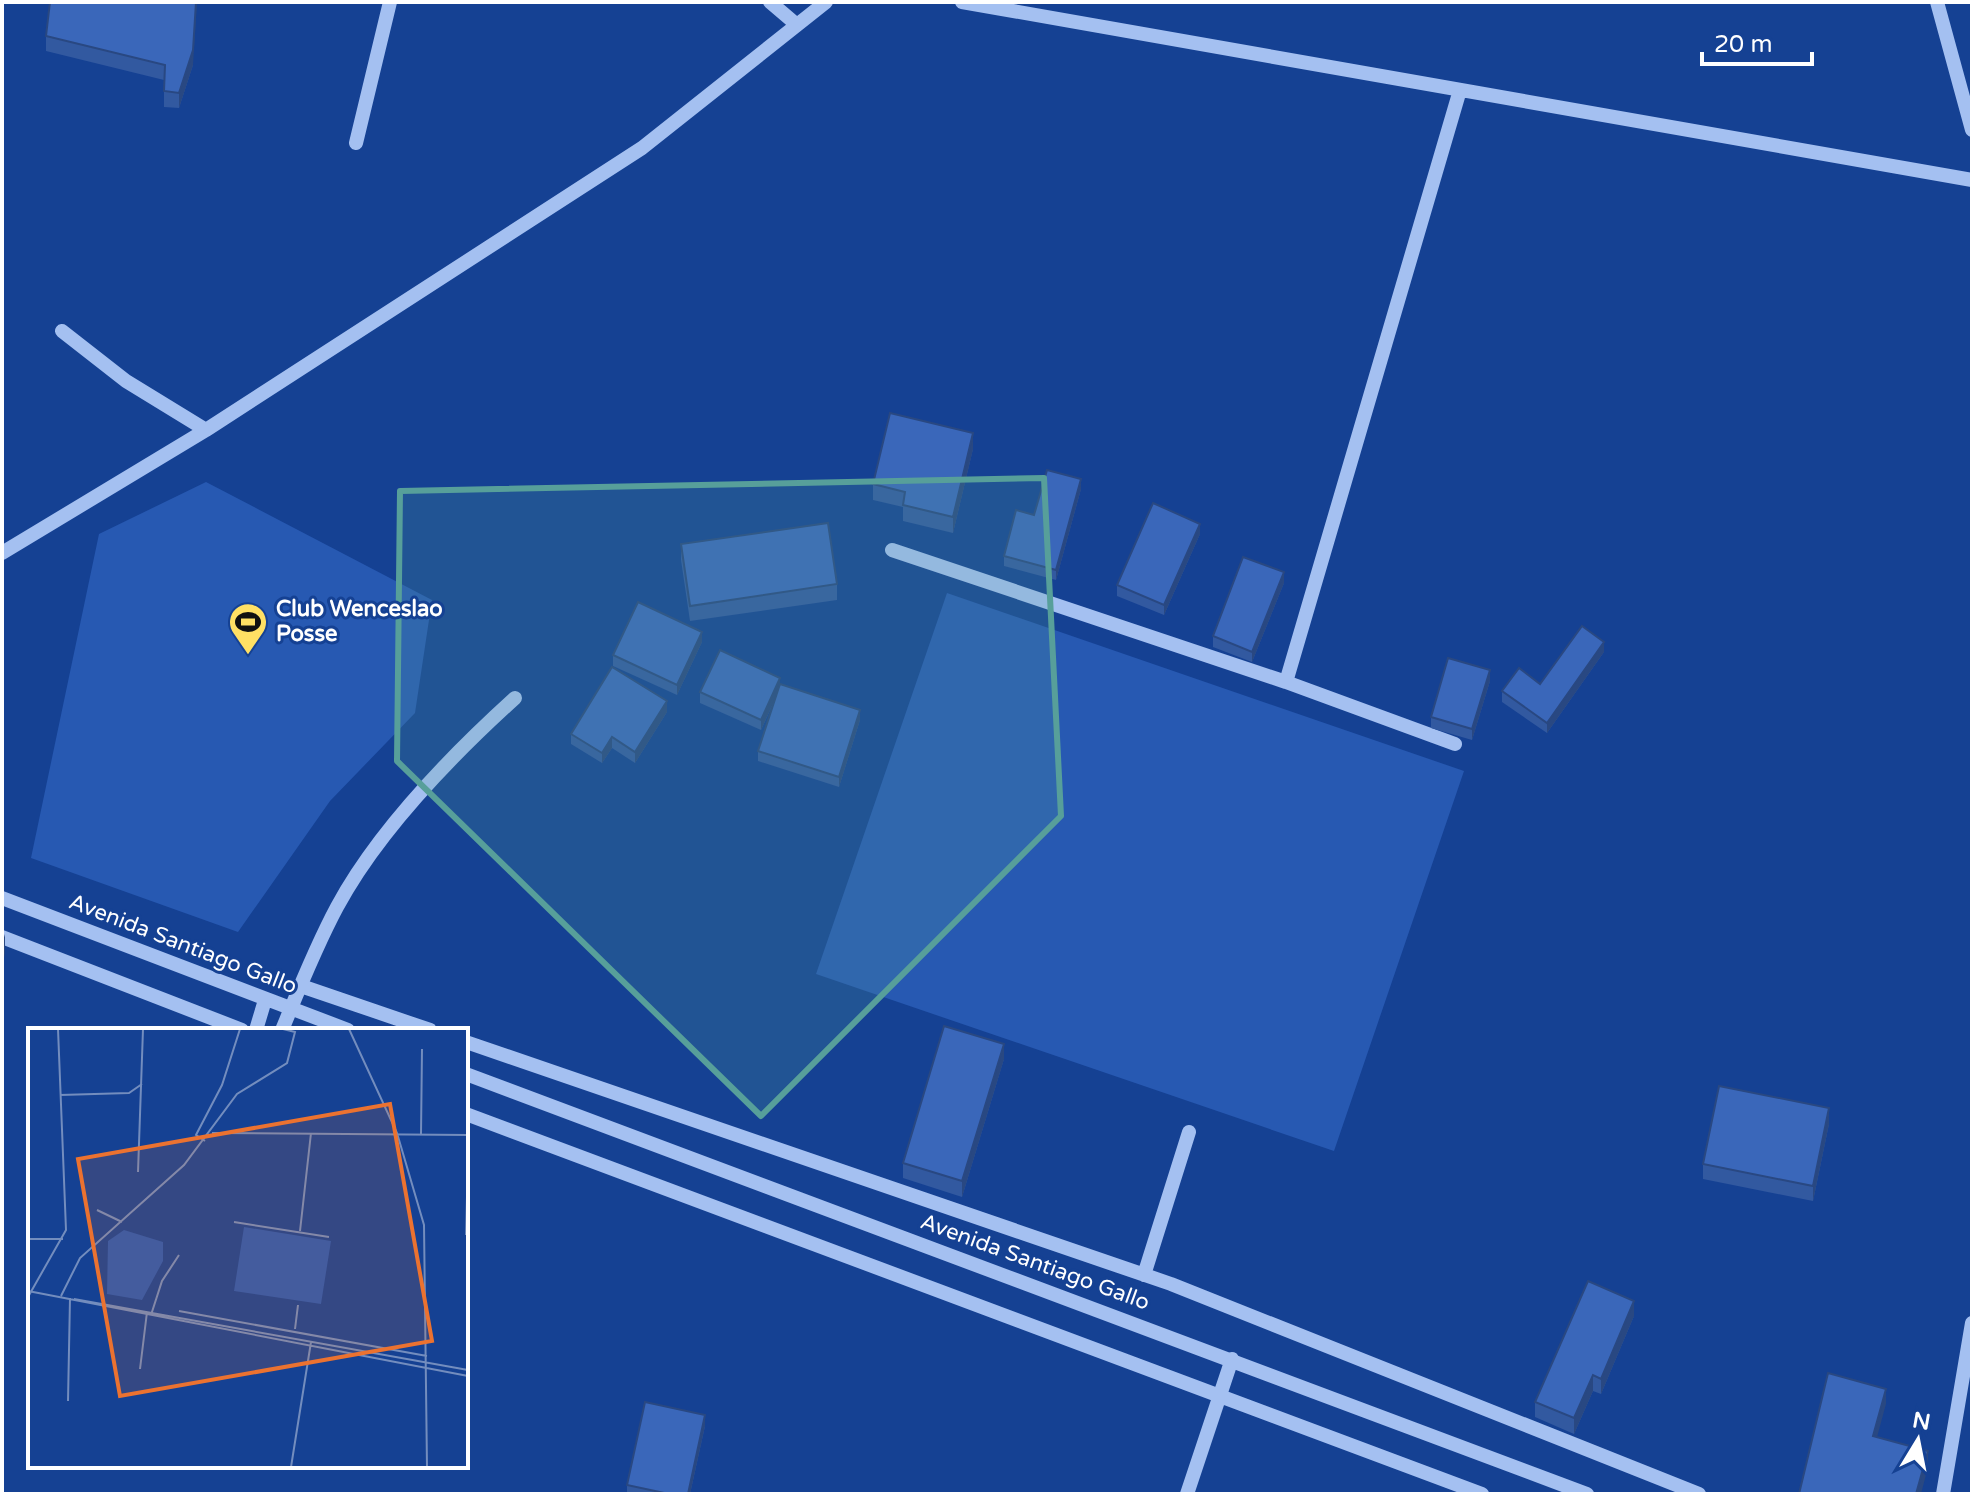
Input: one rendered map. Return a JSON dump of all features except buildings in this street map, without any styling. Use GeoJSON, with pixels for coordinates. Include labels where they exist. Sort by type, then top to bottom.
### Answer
{"type":"FeatureCollection","features":[{"type":"Feature","properties":{"kind":"street"},"geometry":{"type":"LineString","coordinates":[[356,143],[390,2]]}},
{"type":"Feature","properties":{"kind":"street"},"geometry":{"type":"LineString","coordinates":[[770,2],[797,25]]}},
{"type":"Feature","properties":{"kind":"street"},"geometry":{"type":"LineString","coordinates":[[2,553],[206,430],[642,148],[826,2]]}},
{"type":"Feature","properties":{"kind":"street"},"geometry":{"type":"LineString","coordinates":[[962,2],[1972,180]]}},
{"type":"Feature","properties":{"kind":"street"},"geometry":{"type":"LineString","coordinates":[[1937,2],[1972,130]]}},
{"type":"Feature","properties":{"kind":"street"},"geometry":{"type":"LineString","coordinates":[[1286,682],[1460,90]]}},
{"type":"Feature","properties":{"kind":"street"},"geometry":{"type":"LineString","coordinates":[[62,331],[126,381],[206,430]]}},
{"type":"Feature","properties":{"kind":"street"},"geometry":{"type":"LineString","coordinates":[[892,550],[1286,682],[1455,744]]}},
{"type":"Feature","properties":{"kind":"street"},"geometry":{"type":"LineString","coordinates":[[283,1028],[337,906],[383,836],[475,734],[515,698]]}},
{"type":"Feature","properties":{"kind":"street","name":"Avenida Santiago Gallo"},"geometry":{"type":"LineString","coordinates":[[2,898],[343,1028]]}},
{"type":"Feature","properties":{"kind":"street"},"geometry":{"type":"LineString","coordinates":[[2,937],[237,1028]]}},
{"type":"Feature","properties":{"kind":"street"},"geometry":{"type":"LineString","coordinates":[[301,986],[424,1028]]}},
{"type":"Feature","properties":{"kind":"street"},"geometry":{"type":"LineString","coordinates":[[257,1028],[265,1000]]}},
{"type":"Feature","properties":{"kind":"street"},"geometry":{"type":"LineString","coordinates":[[468,1043],[1144,1275],[1699,1494]]}},
{"type":"Feature","properties":{"kind":"street","name":"Avenida Santiago Gallo"},"geometry":{"type":"LineString","coordinates":[[468,1075],[1587,1494]]}},
{"type":"Feature","properties":{"kind":"street"},"geometry":{"type":"LineString","coordinates":[[468,1115],[1482,1494]]}},
{"type":"Feature","properties":{"kind":"street"},"geometry":{"type":"LineString","coordinates":[[1144,1275],[1189,1132]]}},
{"type":"Feature","properties":{"kind":"street"},"geometry":{"type":"LineString","coordinates":[[1943,1494],[1972,1323]]}},
{"type":"Feature","properties":{"kind":"street"},"geometry":{"type":"LineString","coordinates":[[1187,1494],[1232,1359]]}},
{"type":"Feature","properties":{"kind":"highlighted area"},"geometry":{"type":"Polygon","coordinates":[[[1044,478],[1061,816],[761,1116],[397,761],[400,491],[1044,478]]]}},
{"type":"Feature","properties":{"kind":"shaded area","name":"Club Wenceslao Posse"},"geometry":{"type":"Polygon","coordinates":[[[206,482],[432,600],[415,713],[330,801],[238,932],[31,858],[99,534],[206,482]]]}},
{"type":"Feature","properties":{"kind":"shaded area"},"geometry":{"type":"Polygon","coordinates":[[[947,593],[1464,771],[1334,1151],[816,974],[947,593]]]}},
{"type":"Feature","properties":{"kind":"place","name":"Club Wenceslao Posse"},"geometry":{"type":"Point","coordinates":[248,656]}}]}
